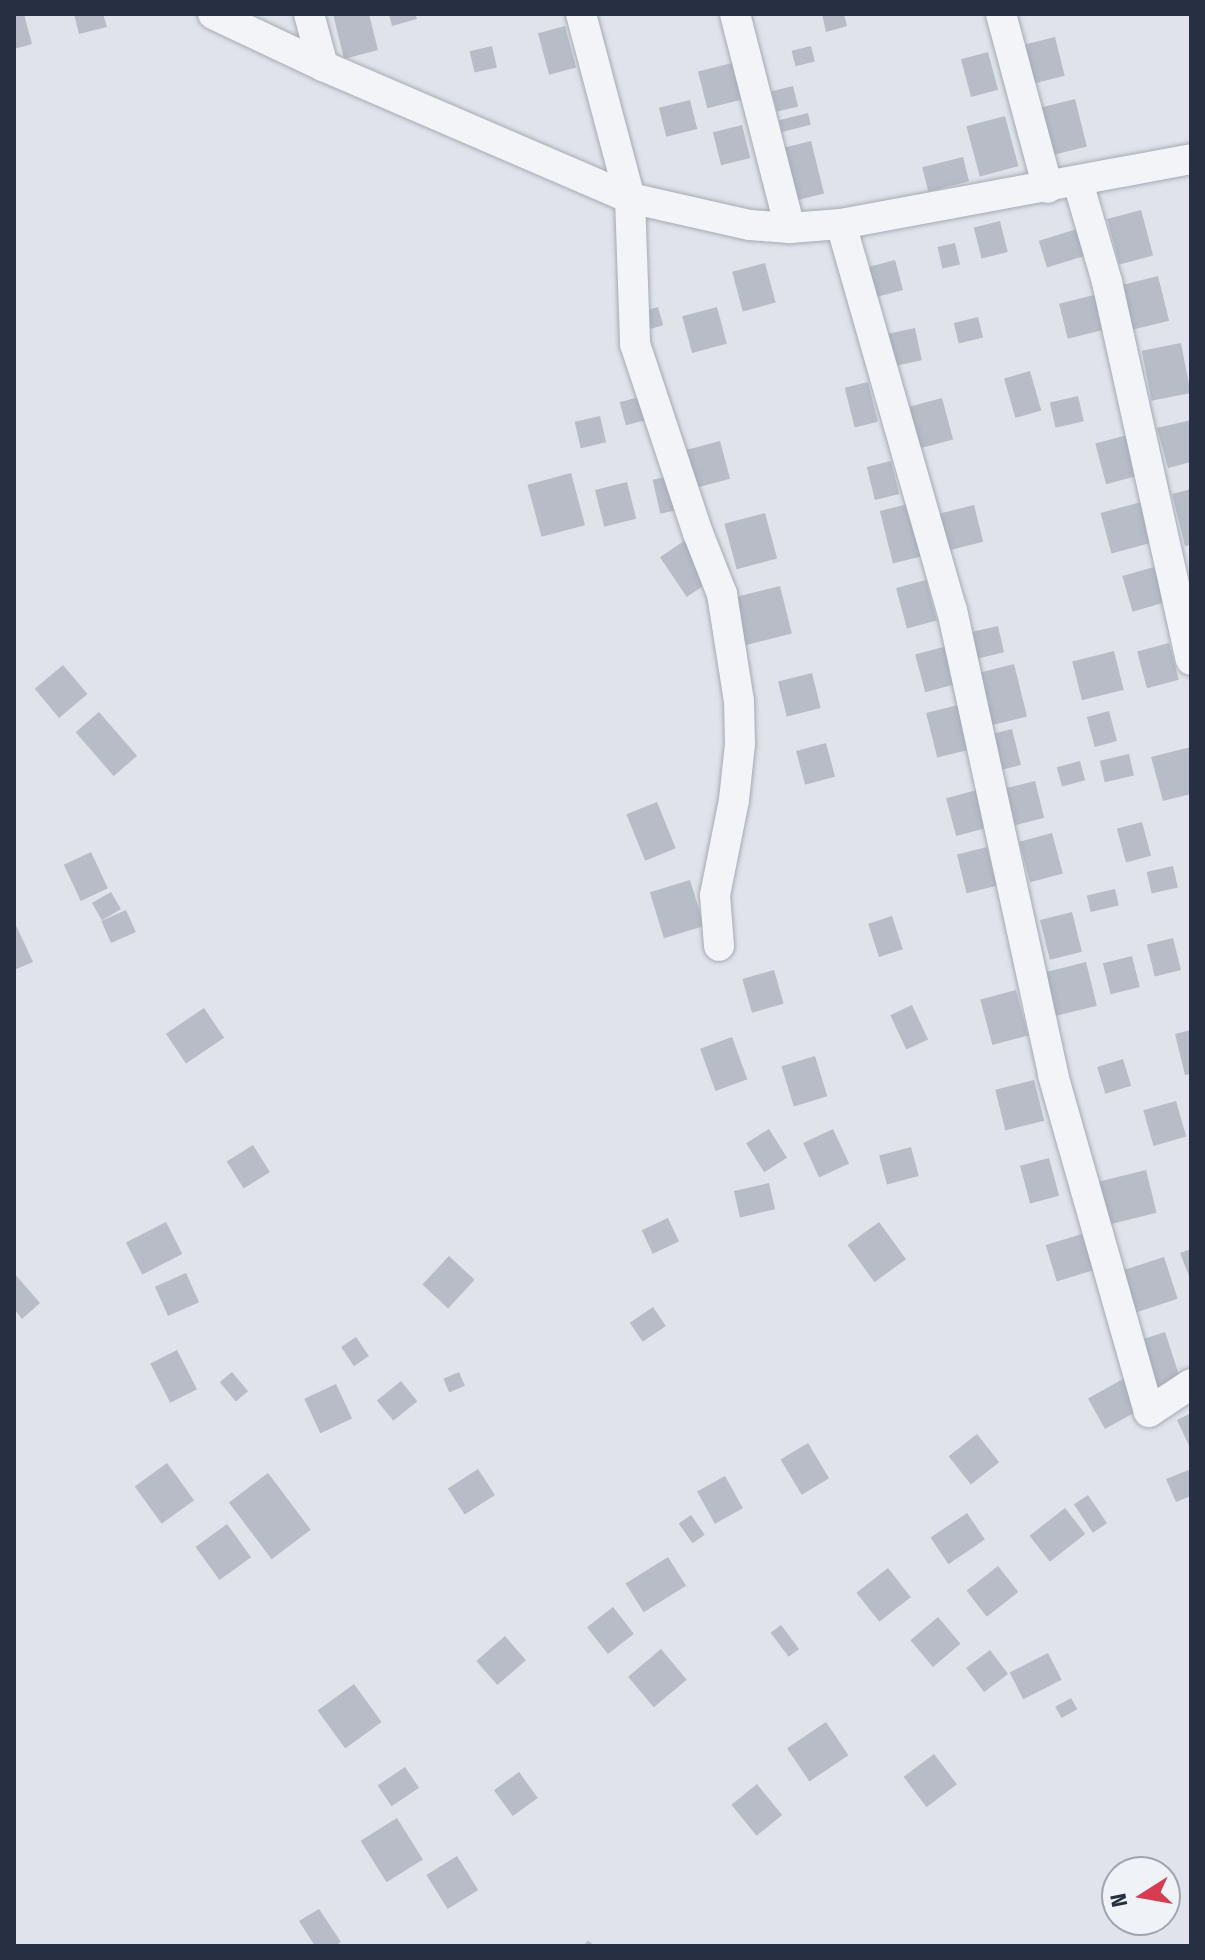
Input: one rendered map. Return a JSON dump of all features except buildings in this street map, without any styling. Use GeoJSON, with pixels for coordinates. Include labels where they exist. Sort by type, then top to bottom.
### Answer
{"type":"FeatureCollection","features":[{"type":"Feature","properties":{"kind":"street"},"geometry":{"type":"LineString","coordinates":[[213,14],[323,66],[630,198],[750,225],[790,228],[841,224],[1048,188],[1191,159]]}},
{"type":"Feature","properties":{"kind":"street"},"geometry":{"type":"LineString","coordinates":[[309,14],[323,66]]}},
{"type":"Feature","properties":{"kind":"street"},"geometry":{"type":"LineString","coordinates":[[581,14],[630,198],[635,344],[698,533],[722,594],[739,701],[740,744],[734,800],[715,895],[719,946]]}},
{"type":"Feature","properties":{"kind":"street"},"geometry":{"type":"LineString","coordinates":[[735,14],[790,228]]}},
{"type":"Feature","properties":{"kind":"street"},"geometry":{"type":"LineString","coordinates":[[1001,14],[1048,188]]}},
{"type":"Feature","properties":{"kind":"street"},"geometry":{"type":"LineString","coordinates":[[1078,182],[1107,282],[1191,660]]}},
{"type":"Feature","properties":{"kind":"street"},"geometry":{"type":"LineString","coordinates":[[841,224],[952,610],[1053,1075],[1149,1412],[1191,1384]]}},
{"type":"Feature","properties":{"kind":"path"},"geometry":{"type":"LineString","coordinates":[[586,1946],[592,1939]]}}]}
